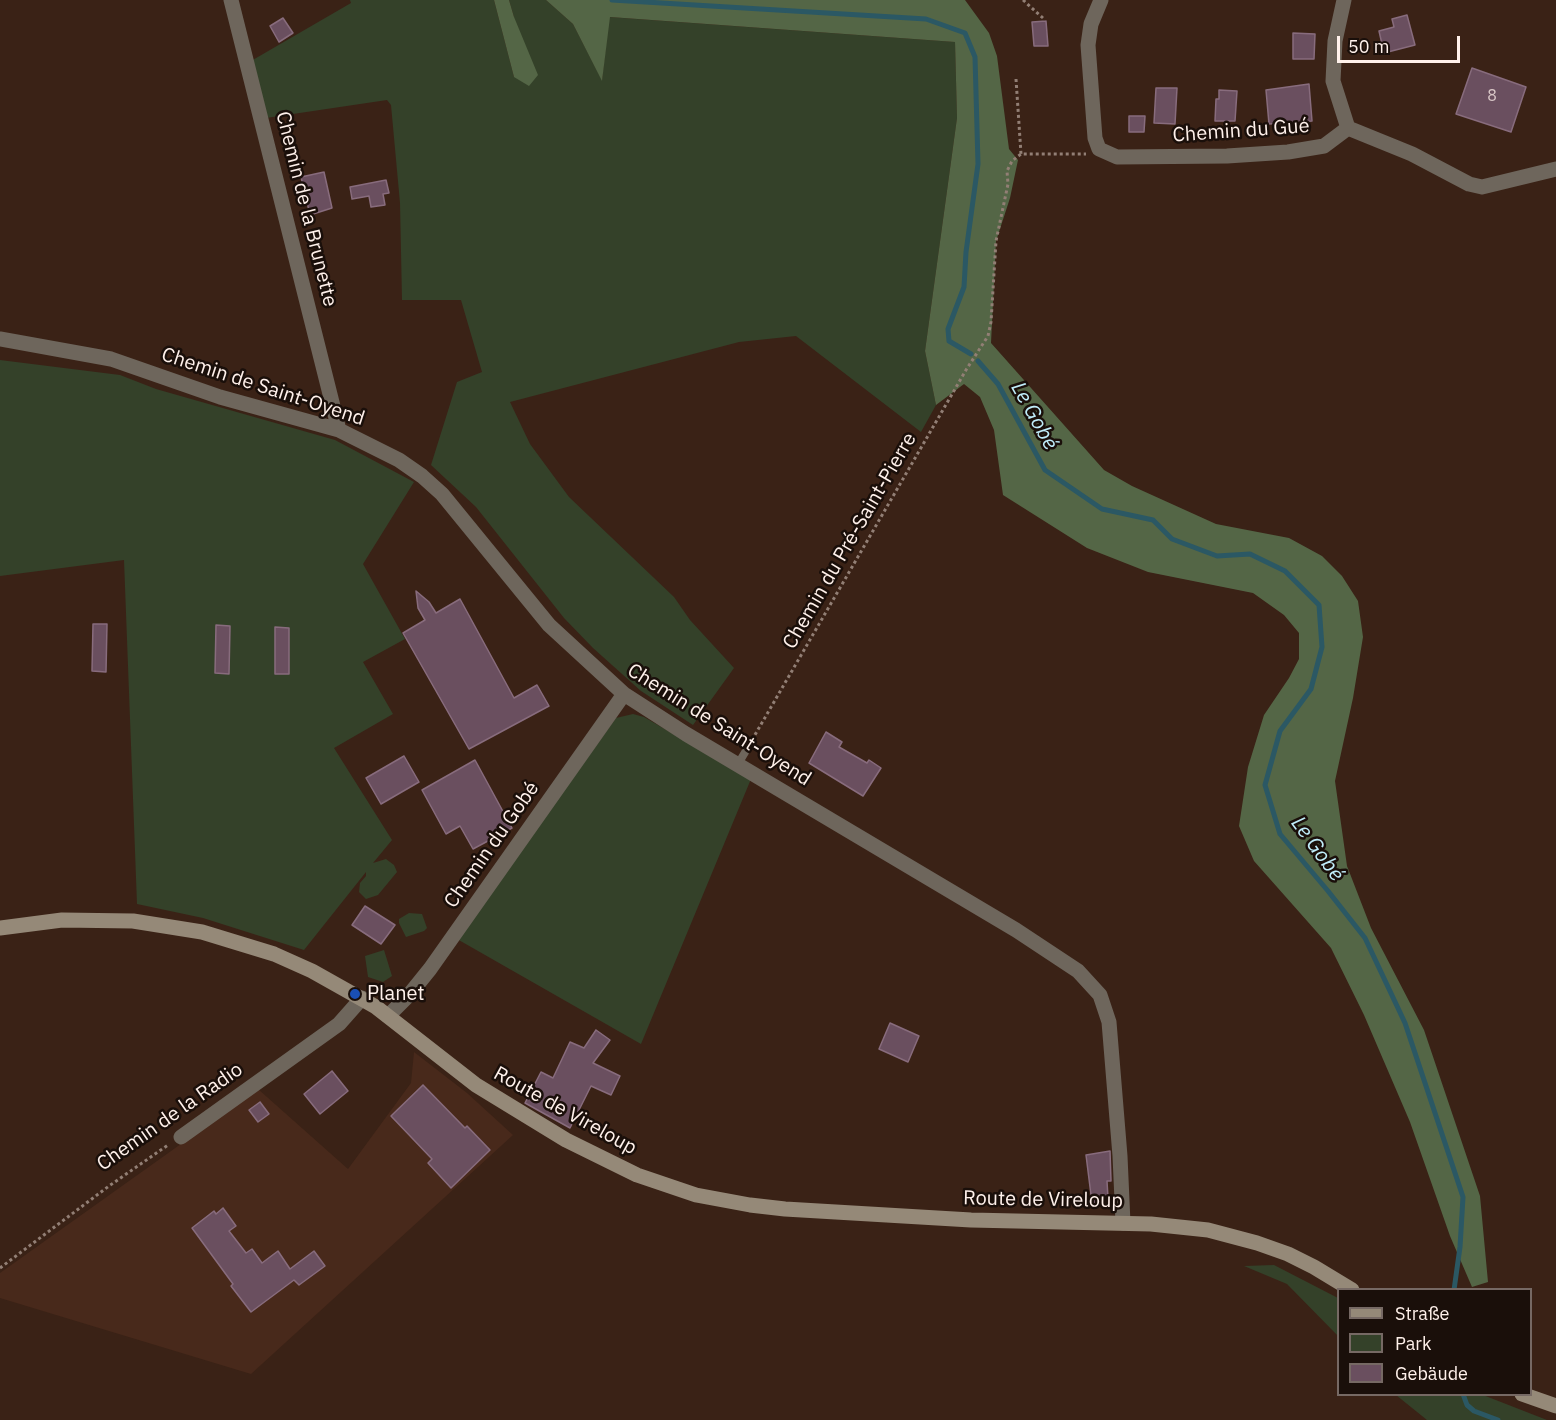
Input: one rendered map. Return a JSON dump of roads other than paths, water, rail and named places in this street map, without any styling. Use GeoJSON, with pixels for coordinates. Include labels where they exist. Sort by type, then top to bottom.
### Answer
{"type":"FeatureCollection","features":[{"type":"Feature","properties":{"kind":"main road","name":"Route de Vireloup"},"geometry":{"type":"LineString","coordinates":[[0,928],[62,920],[133,921],[202,932],[274,954],[312,970],[362,998],[476,1085],[538,1124],[605,1161],[637,1175],[696,1195],[750,1205],[851,1214],[971,1220],[1151,1224],[1208,1230],[1250,1240],[1305,1262],[1349,1288]]}},
{"type":"Feature","properties":{"kind":"main road"},"geometry":{"type":"LineString","coordinates":[[1525,1396],[1556,1406]]}},
{"type":"Feature","properties":{"kind":"street","name":"Chemin de la Brunette"},"geometry":{"type":"LineString","coordinates":[[231,0],[339,430]]}},
{"type":"Feature","properties":{"kind":"street","name":"Chemin du Gué"},"geometry":{"type":"LineString","coordinates":[[1101,0],[1091,24],[1088,45],[1095,138],[1099,149],[1117,157],[1227,156],[1288,152],[1324,146],[1348,128]]}},
{"type":"Feature","properties":{"kind":"street"},"geometry":{"type":"LineString","coordinates":[[1344,0],[1335,41],[1333,81],[1348,128],[1412,153],[1470,184],[1482,187],[1556,169]]}},
{"type":"Feature","properties":{"kind":"street","name":"Chemin de Saint-Oyend"},"geometry":{"type":"LineString","coordinates":[[0,339],[111,359],[220,397],[339,430],[399,460],[442,494],[549,625],[624,694],[669,724],[1016,930],[1065,962],[1089,981],[1100,995],[1109,1022],[1123,1223]]}},
{"type":"Feature","properties":{"kind":"street","name":"Chemin du Gobé"},"geometry":{"type":"LineString","coordinates":[[388,1016],[430,969],[624,694]]}},
{"type":"Feature","properties":{"kind":"street","name":"Chemin de la Radio"},"geometry":{"type":"LineString","coordinates":[[181,1137],[339,1024],[362,998]]}},
{"type":"Feature","properties":{"kind":"lane"},"geometry":{"type":"LineString","coordinates":[[738,764],[747,749]]}},
{"type":"Feature","properties":{"kind":"waterway","name":"Le Gobé"},"geometry":{"type":"LineString","coordinates":[[612,0],[926,19],[965,33],[975,57],[978,164],[966,252],[964,287],[948,329],[949,341],[971,354]]}},
{"type":"Feature","properties":{"kind":"waterway","name":"Le Gobé"},"geometry":{"type":"LineString","coordinates":[[978,361],[998,384],[1045,470],[1102,509],[1153,520],[1172,539],[1217,556],[1250,554],[1285,571],[1319,605],[1322,647],[1311,689],[1280,731],[1265,785],[1280,834],[1365,938],[1405,1023],[1463,1197],[1454,1288]]}},
{"type":"Feature","properties":{"kind":"waterway","name":"Le Gobé"},"geometry":{"type":"LineString","coordinates":[[1464,1396],[1467,1405],[1474,1411],[1498,1420]]}},
{"type":"Feature","properties":{"kind":"place","name":"Planet"},"geometry":{"type":"Point","coordinates":[355,994]}}]}
